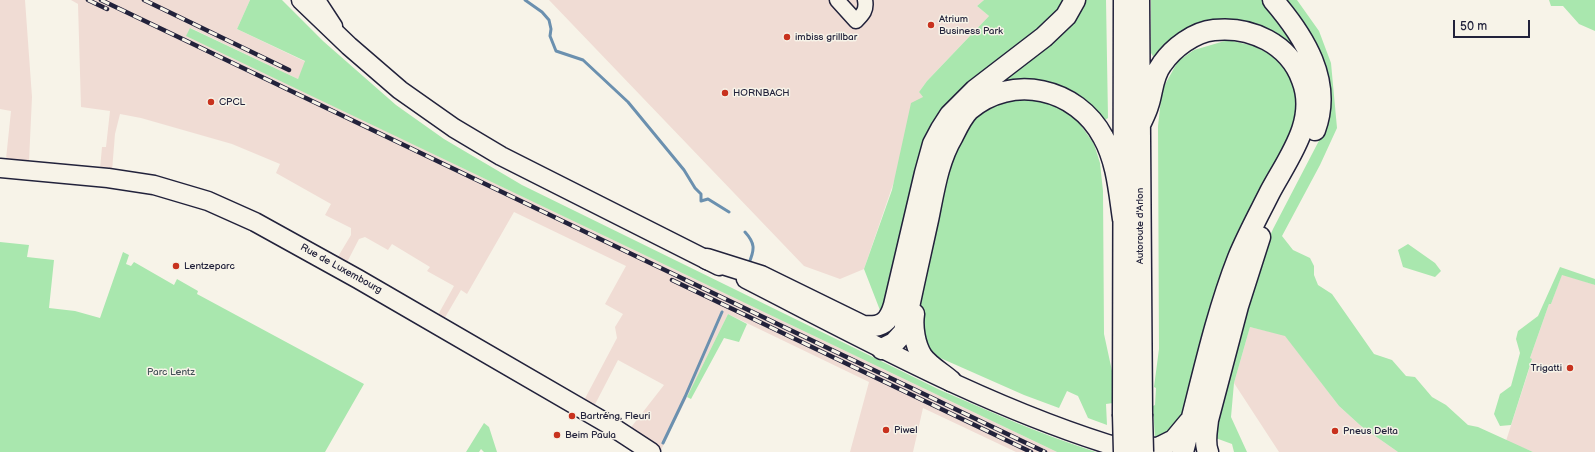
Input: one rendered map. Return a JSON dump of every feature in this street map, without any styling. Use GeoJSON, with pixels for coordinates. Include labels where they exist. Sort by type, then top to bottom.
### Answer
{"type":"FeatureCollection","features":[{"type":"Feature","properties":{"kind":"highway"},"geometry":{"type":"LineString","coordinates":[[707,259],[762,276],[864,326],[874,327],[882,324],[891,317],[918,199],[933,144],[950,115],[975,90],[1044,37],[1066,16],[1075,0]]}},
{"type":"Feature","properties":{"kind":"highway","name":"Autoroute d'Arlon"},"geometry":{"type":"LineString","coordinates":[[1124,0],[1123,219],[1133,414],[1143,452]]}},
{"type":"Feature","properties":{"kind":"highway","name":"Autoroute d'Arlon"},"geometry":{"type":"LineString","coordinates":[[1118,449],[1133,414],[1139,127],[1139,0]]}},
{"type":"Feature","properties":{"kind":"highway"},"geometry":{"type":"LineString","coordinates":[[1195,452],[1234,304],[1247,266],[1279,199],[1309,145],[1320,109],[1321,91],[1316,66],[1302,36],[1273,0]]}},
{"type":"Feature","properties":{"kind":"highway"},"geometry":{"type":"LineString","coordinates":[[1139,127],[1148,106],[1155,77],[1161,64],[1174,50],[1194,36],[1213,30],[1234,30],[1255,34],[1276,45],[1291,61],[1302,80],[1306,95],[1307,112],[1301,134],[1270,192],[1238,258],[1224,298],[1183,452]]}},
{"type":"Feature","properties":{"kind":"highway"},"geometry":{"type":"LineString","coordinates":[[882,349],[894,343],[904,332],[942,160],[952,137],[968,112],[982,100],[1007,90],[1028,89],[1050,93],[1073,103],[1090,119],[1103,137],[1111,157],[1123,219]]}},
{"type":"Feature","properties":{"kind":"highway"},"geometry":{"type":"LineString","coordinates":[[882,349],[894,325],[900,307],[922,206],[931,174],[933,144]]}},
{"type":"Feature","properties":{"kind":"highway"},"geometry":{"type":"LineString","coordinates":[[930,213],[930,232],[913,320],[916,342],[923,357],[951,381]]}},
{"type":"Feature","properties":{"kind":"highway"},"geometry":{"type":"LineString","coordinates":[[1208,452],[1206,447],[1206,436],[1208,420],[1238,306],[1260,237]]}},
{"type":"Feature","properties":{"kind":"highway"},"geometry":{"type":"LineString","coordinates":[[1118,449],[1158,448],[1174,440],[1192,419]]}},
{"type":"Feature","properties":{"kind":"main road"},"geometry":{"type":"LineString","coordinates":[[300,0],[349,46],[400,90],[454,128],[501,156],[707,259],[882,349],[1022,413],[1080,436],[1118,449],[1132,452]]}},
{"type":"Feature","properties":{"kind":"main road","name":"Rue de Luxembourg"},"geometry":{"type":"LineString","coordinates":[[0,168],[108,178],[154,185],[208,201],[255,222],[365,283],[608,424],[652,452]]}},
{"type":"Feature","properties":{"kind":"street"},"geometry":{"type":"LineString","coordinates":[[318,0],[349,46]]}},
{"type":"Feature","properties":{"kind":"street"},"geometry":{"type":"LineString","coordinates":[[837,0],[856,20],[862,15],[866,8],[866,0]]}},
{"type":"Feature","properties":{"kind":"shaded area"},"geometry":{"type":"Polygon","coordinates":[[[0,0],[25,0],[32,97],[29,161],[6,159],[11,111],[0,109],[0,0]]]}},
{"type":"Feature","properties":{"kind":"shaded area"},"geometry":{"type":"Polygon","coordinates":[[[71,0],[250,0],[237,29],[306,62],[298,79],[191,28],[187,36],[1057,452],[1016,452],[923,408],[913,452],[850,452],[869,382],[728,314],[660,452],[625,435],[664,385],[618,360],[590,414],[580,408],[617,338],[615,327],[623,314],[605,304],[626,266],[514,212],[467,294],[461,290],[440,326],[434,322],[454,286],[427,271],[430,267],[392,244],[388,250],[365,237],[359,239],[343,270],[333,265],[351,235],[351,228],[325,215],[331,204],[276,173],[280,164],[232,144],[141,118],[120,114],[115,134],[112,171],[100,169],[102,147],[106,147],[110,111],[81,107],[78,4],[71,0]]]}},
{"type":"Feature","properties":{"kind":"shaded area"},"geometry":{"type":"Polygon","coordinates":[[[549,0],[984,0],[977,6],[989,16],[927,81],[919,92],[923,97],[864,269],[840,279],[804,266],[549,0]]]}},
{"type":"Feature","properties":{"kind":"shaded area"},"geometry":{"type":"Polygon","coordinates":[[[1562,274],[1595,285],[1595,452],[1533,452],[1506,441],[1532,360],[1530,358],[1549,304],[1551,304],[1562,274]]]}},
{"type":"Feature","properties":{"kind":"shaded area"},"geometry":{"type":"Polygon","coordinates":[[[1250,327],[1285,335],[1339,406],[1361,426],[1398,452],[1279,452],[1234,383],[1250,327]]]}},
{"type":"Feature","properties":{"kind":"green space"},"geometry":{"type":"Polygon","coordinates":[[[250,0],[282,0],[323,41],[396,105],[444,139],[522,185],[940,390],[1036,431],[1096,452],[1057,452],[186,36],[190,28],[298,79],[305,61],[237,29],[250,0]]]}},
{"type":"Feature","properties":{"kind":"green space"},"geometry":{"type":"Polygon","coordinates":[[[984,0],[1066,0],[1042,28],[940,119],[936,117],[931,126],[883,318],[864,269],[892,190],[911,103],[923,97],[919,92],[927,81],[989,16],[977,6],[984,0]]]}},
{"type":"Feature","properties":{"kind":"green space"},"geometry":{"type":"Polygon","coordinates":[[[1081,0],[1106,0],[1108,118],[1102,122],[1002,86],[998,80],[1081,0]]]}},
{"type":"Feature","properties":{"kind":"green space"},"geometry":{"type":"Polygon","coordinates":[[[1151,0],[1262,0],[1277,17],[1303,60],[1278,37],[1255,24],[1234,21],[1156,61],[1151,53],[1151,0]]]}},
{"type":"Feature","properties":{"kind":"green space"},"geometry":{"type":"Polygon","coordinates":[[[1283,0],[1297,0],[1319,31],[1331,63],[1337,128],[1320,165],[1282,236],[1293,250],[1310,258],[1314,266],[1314,275],[1318,285],[1332,294],[1374,354],[1392,360],[1406,376],[1415,377],[1432,397],[1446,405],[1468,425],[1478,427],[1533,452],[1398,452],[1361,426],[1339,406],[1285,336],[1250,327],[1234,383],[1231,417],[1247,452],[1234,452],[1232,444],[1210,436],[1245,295],[1273,229],[1324,131],[1327,85],[1330,81],[1322,62],[1283,0]]]}},
{"type":"Feature","properties":{"kind":"green space"},"geometry":{"type":"Polygon","coordinates":[[[1549,0],[1595,0],[1595,31],[1579,24],[1563,6],[1551,6],[1549,0]]]}},
{"type":"Feature","properties":{"kind":"green space"},"geometry":{"type":"Polygon","coordinates":[[[1228,40],[1254,46],[1273,56],[1292,77],[1299,110],[1288,145],[1184,424],[1155,439],[1153,406],[1155,405],[1156,388],[1154,387],[1159,349],[1158,126],[1162,90],[1178,61],[1194,50],[1228,40]]]}},
{"type":"Feature","properties":{"kind":"green space"},"geometry":{"type":"Polygon","coordinates":[[[1026,96],[1054,102],[1067,111],[1080,124],[1094,144],[1100,163],[1103,191],[1104,334],[1112,371],[1113,403],[1106,404],[1107,425],[1088,418],[1078,396],[1067,391],[1059,408],[1024,395],[929,353],[919,315],[920,300],[935,225],[952,157],[963,130],[980,112],[1003,101],[1026,96]]]}},
{"type":"Feature","properties":{"kind":"green space","name":"Parc Lentz"},"geometry":{"type":"Polygon","coordinates":[[[0,242],[29,245],[27,257],[54,260],[49,308],[75,311],[100,318],[123,252],[129,255],[126,264],[131,266],[134,262],[174,285],[177,279],[198,291],[197,294],[364,384],[325,452],[0,452],[0,242]]]}},
{"type":"Feature","properties":{"kind":"green space"},"geometry":{"type":"Polygon","coordinates":[[[1408,244],[1435,263],[1441,271],[1435,277],[1403,267],[1398,250],[1408,244]]]}},
{"type":"Feature","properties":{"kind":"green space"},"geometry":{"type":"Polygon","coordinates":[[[1560,267],[1595,279],[1595,285],[1562,275],[1551,304],[1549,304],[1530,358],[1532,359],[1511,425],[1500,426],[1494,414],[1500,394],[1511,386],[1520,353],[1516,339],[1518,331],[1538,316],[1560,267]]]}},
{"type":"Feature","properties":{"kind":"green space"},"geometry":{"type":"Polygon","coordinates":[[[728,314],[747,324],[739,342],[724,338],[691,399],[687,397],[728,314]]]}},
{"type":"Feature","properties":{"kind":"green space"},"geometry":{"type":"Polygon","coordinates":[[[484,423],[489,427],[497,452],[484,452],[481,449],[479,452],[466,452],[484,423]]]}},
{"type":"Feature","properties":{"kind":"waterway"},"geometry":{"type":"LineString","coordinates":[[525,0],[542,12],[549,20],[551,29],[550,36],[556,51],[583,60],[628,102],[684,170],[695,188],[701,194],[701,201],[708,199],[729,212]]}},
{"type":"Feature","properties":{"kind":"waterway"},"geometry":{"type":"LineString","coordinates":[[745,232],[751,240],[753,246],[749,263]]}},
{"type":"Feature","properties":{"kind":"waterway"},"geometry":{"type":"LineString","coordinates":[[663,443],[722,312]]}},
{"type":"Feature","properties":{"kind":"railway"},"geometry":{"type":"LineString","coordinates":[[88,0],[107,9]]}},
{"type":"Feature","properties":{"kind":"railway"},"geometry":{"type":"LineString","coordinates":[[101,0],[1045,452]]}},
{"type":"Feature","properties":{"kind":"railway"},"geometry":{"type":"LineString","coordinates":[[144,0],[289,70]]}},
{"type":"Feature","properties":{"kind":"railway"},"geometry":{"type":"LineString","coordinates":[[672,280],[1031,452]]}},
{"type":"Feature","properties":{"kind":"place","name":"Atrium Business Park"},"geometry":{"type":"Point","coordinates":[931,25]}},
{"type":"Feature","properties":{"kind":"place","name":"imbiss grillbar"},"geometry":{"type":"Point","coordinates":[787,37]}},
{"type":"Feature","properties":{"kind":"place","name":"HORNBACH"},"geometry":{"type":"Point","coordinates":[725,93]}},
{"type":"Feature","properties":{"kind":"place","name":"CPCL"},"geometry":{"type":"Point","coordinates":[211,102]}},
{"type":"Feature","properties":{"kind":"place","name":"Lentzeparc"},"geometry":{"type":"Point","coordinates":[176,266]}},
{"type":"Feature","properties":{"kind":"place","name":"Trigatti"},"geometry":{"type":"Point","coordinates":[1570,368]}},
{"type":"Feature","properties":{"kind":"place","name":"Bartréng, Fleuri"},"geometry":{"type":"Point","coordinates":[572,416]}},
{"type":"Feature","properties":{"kind":"place","name":"Piwel"},"geometry":{"type":"Point","coordinates":[886,430]}},
{"type":"Feature","properties":{"kind":"place","name":"Pneus Delta"},"geometry":{"type":"Point","coordinates":[1335,431]}},
{"type":"Feature","properties":{"kind":"place","name":"Beim Paula"},"geometry":{"type":"Point","coordinates":[557,435]}}]}
